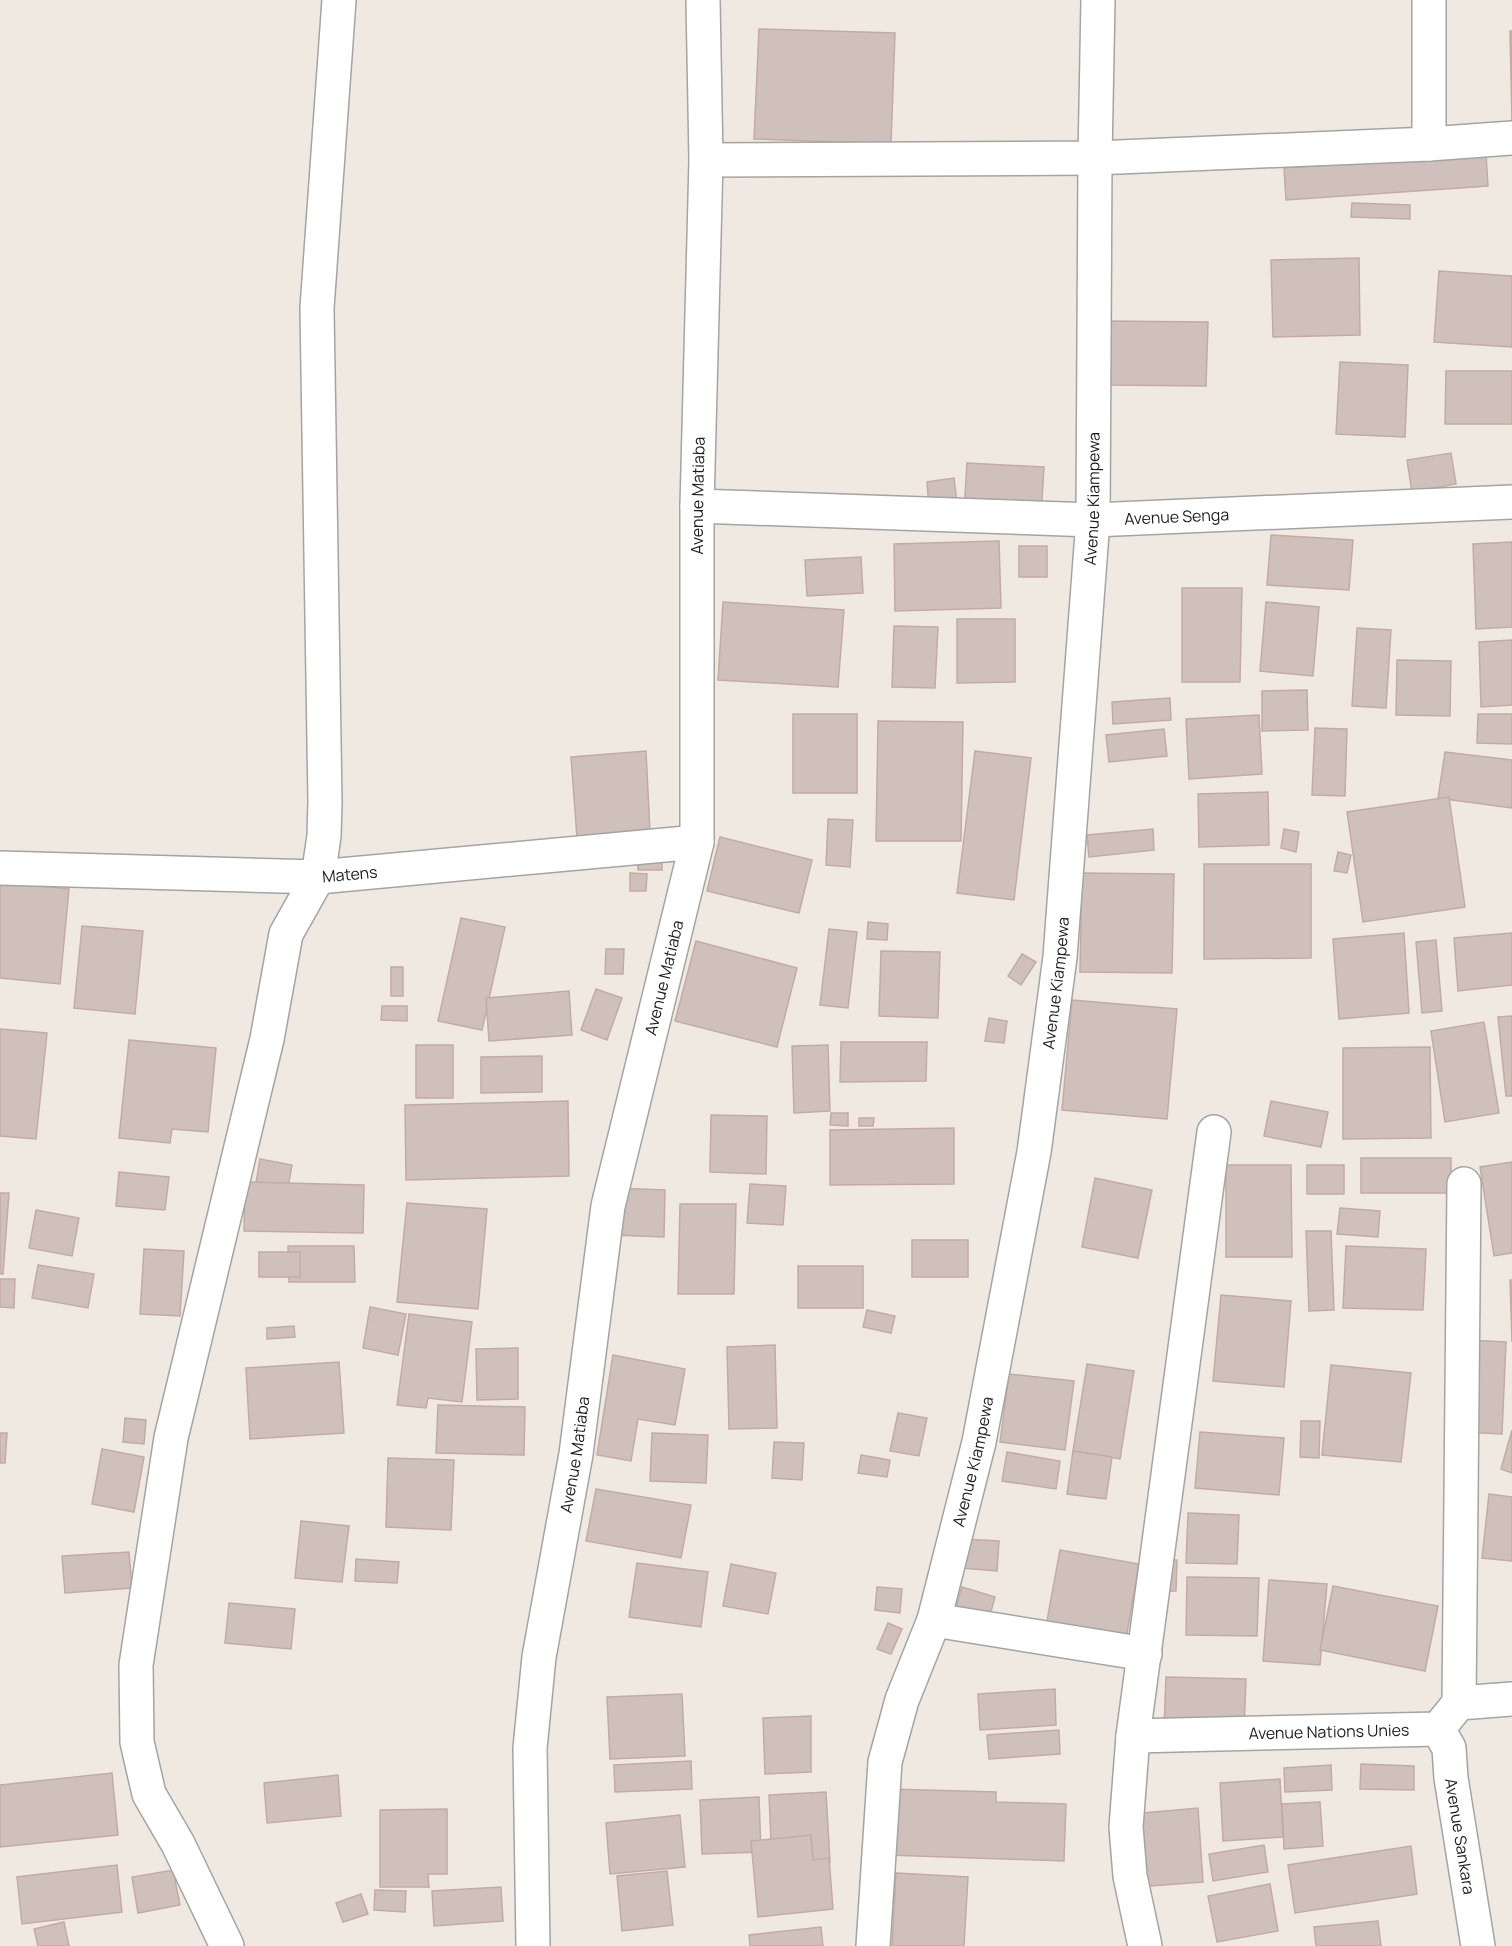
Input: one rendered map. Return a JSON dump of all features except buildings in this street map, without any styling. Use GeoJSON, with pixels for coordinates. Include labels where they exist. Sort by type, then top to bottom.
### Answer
{"type":"FeatureCollection","features":[{"type":"Feature","properties":{"kind":"street"},"geometry":{"type":"LineString","coordinates":[[227,1946],[178,1844],[149,1794],[136,1742],[136,1665],[171,1438],[267,1039],[286,934],[318,877],[324,836],[326,802],[317,308],[339,0]]}},
{"type":"Feature","properties":{"kind":"street","name":"Avenue Matiaba"},"geometry":{"type":"LineString","coordinates":[[532,1946],[530,1748],[539,1657],[576,1454],[608,1206],[697,842],[697,506],[706,160],[704,0]]}},
{"type":"Feature","properties":{"kind":"street","name":"Avenue Kiampewa"},"geometry":{"type":"LineString","coordinates":[[873,1946],[885,1762],[903,1700],[934,1620],[979,1442],[1034,1152],[1060,957],[1093,520],[1098,0]]}},
{"type":"Feature","properties":{"kind":"street"},"geometry":{"type":"LineString","coordinates":[[1429,0],[1429,144]]}},
{"type":"Feature","properties":{"kind":"street"},"geometry":{"type":"LineString","coordinates":[[706,160],[1095,158],[1429,144],[1512,138]]}},
{"type":"Feature","properties":{"kind":"street","name":"Avenue Senga"},"geometry":{"type":"LineString","coordinates":[[697,506],[1093,520],[1512,502]]}},
{"type":"Feature","properties":{"kind":"street","name":"Matens"},"geometry":{"type":"LineString","coordinates":[[0,868],[318,877],[697,842]]}},
{"type":"Feature","properties":{"kind":"street"},"geometry":{"type":"LineString","coordinates":[[1145,1946],[1130,1876],[1126,1827],[1133,1736],[1214,1132]]}},
{"type":"Feature","properties":{"kind":"street"},"geometry":{"type":"LineString","coordinates":[[1438,1729],[1460,1703],[1464,1184]]}},
{"type":"Feature","properties":{"kind":"street"},"geometry":{"type":"LineString","coordinates":[[934,1620],[1145,1654]]}},
{"type":"Feature","properties":{"kind":"street"},"geometry":{"type":"LineString","coordinates":[[1460,1703],[1512,1699]]}},
{"type":"Feature","properties":{"kind":"street","name":"Avenue Nations Unies"},"geometry":{"type":"LineString","coordinates":[[1133,1736],[1438,1729]]}},
{"type":"Feature","properties":{"kind":"street","name":"Avenue Sankara"},"geometry":{"type":"LineString","coordinates":[[1438,1729],[1449,1748],[1451,1778],[1478,1946]]}}]}
